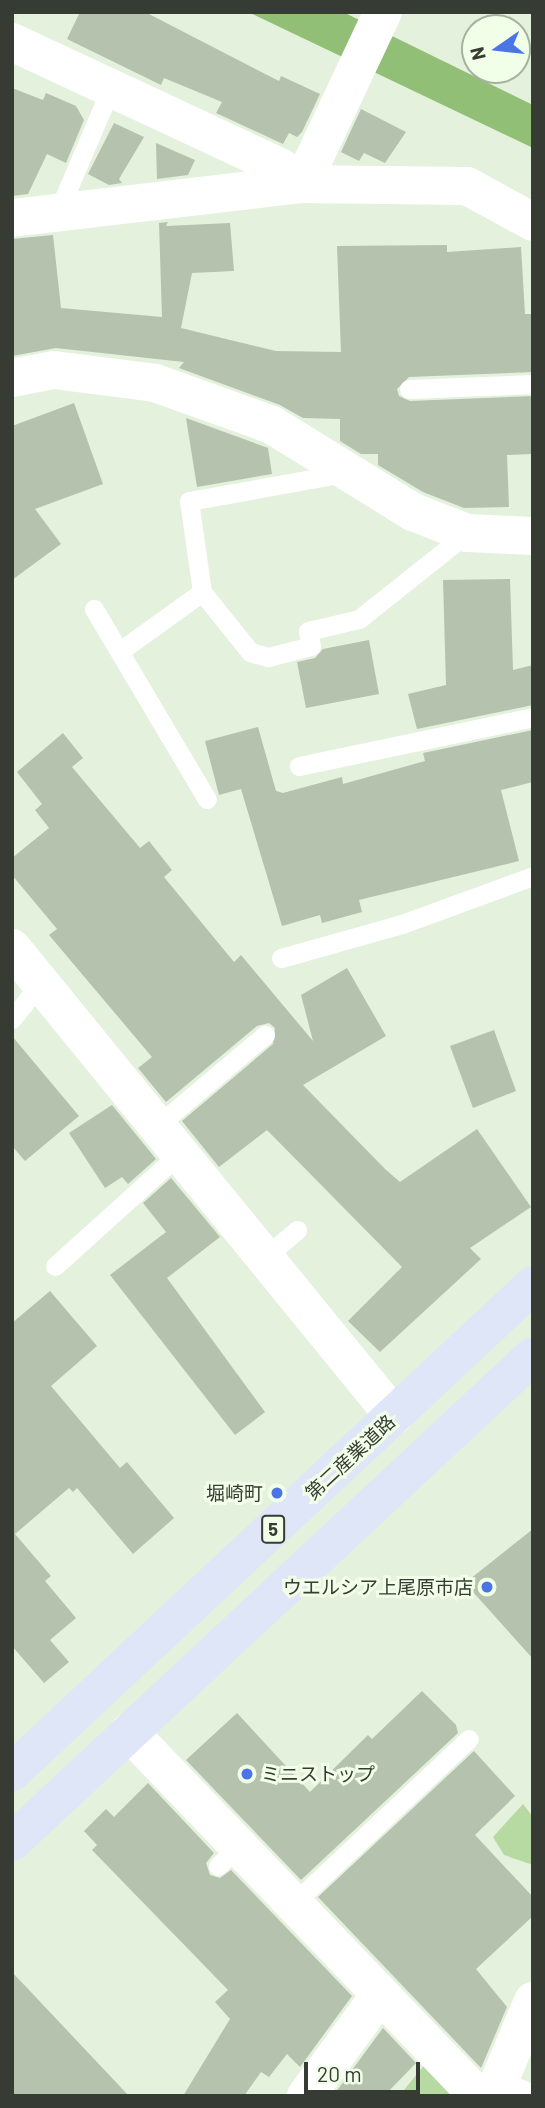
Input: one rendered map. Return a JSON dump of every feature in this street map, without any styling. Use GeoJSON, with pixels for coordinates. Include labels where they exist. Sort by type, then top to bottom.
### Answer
{"type":"FeatureCollection","features":[{"type":"Feature","properties":{"kind":"main road","name":"第二産業道路"},"geometry":{"type":"LineString","coordinates":[[12,1772],[533,1285]]}},
{"type":"Feature","properties":{"kind":"main road"},"geometry":{"type":"LineString","coordinates":[[12,1842],[533,1356]]}},
{"type":"Feature","properties":{"kind":"street"},"geometry":{"type":"LineString","coordinates":[[302,184],[383,12]]}},
{"type":"Feature","properties":{"kind":"street"},"geometry":{"type":"LineString","coordinates":[[12,42],[280,167],[302,184]]}},
{"type":"Feature","properties":{"kind":"street"},"geometry":{"type":"LineString","coordinates":[[12,218],[302,184],[467,186],[533,222]]}},
{"type":"Feature","properties":{"kind":"street"},"geometry":{"type":"LineString","coordinates":[[12,378],[54,370],[155,383],[271,425],[345,473],[413,512],[467,533],[533,536]]}},
{"type":"Feature","properties":{"kind":"street"},"geometry":{"type":"LineString","coordinates":[[12,948],[394,1416]]}},
{"type":"Feature","properties":{"kind":"street"},"geometry":{"type":"LineString","coordinates":[[129,1732],[228,1857],[293,1904],[380,1995],[501,2092],[533,2001]]}},
{"type":"Feature","properties":{"kind":"street"},"geometry":{"type":"LineString","coordinates":[[306,2096],[380,1995]]}},
{"type":"Feature","properties":{"kind":"lane"},"geometry":{"type":"LineString","coordinates":[[58,212],[111,88]]}},
{"type":"Feature","properties":{"kind":"lane"},"geometry":{"type":"LineString","coordinates":[[409,389],[533,384]]}},
{"type":"Feature","properties":{"kind":"lane"},"geometry":{"type":"LineString","coordinates":[[345,473],[189,501],[202,592],[250,652],[268,657],[312,646],[308,631],[359,619],[467,533]]}},
{"type":"Feature","properties":{"kind":"lane"},"geometry":{"type":"LineString","coordinates":[[120,652],[202,592]]}},
{"type":"Feature","properties":{"kind":"lane"},"geometry":{"type":"LineString","coordinates":[[94,609],[207,799]]}},
{"type":"Feature","properties":{"kind":"lane"},"geometry":{"type":"LineString","coordinates":[[299,766],[533,717]]}},
{"type":"Feature","properties":{"kind":"lane"},"geometry":{"type":"LineString","coordinates":[[281,958],[402,925],[533,876]]}},
{"type":"Feature","properties":{"kind":"lane"},"geometry":{"type":"LineString","coordinates":[[12,1019],[41,982]]}},
{"type":"Feature","properties":{"kind":"lane"},"geometry":{"type":"LineString","coordinates":[[55,1266],[265,1035]]}},
{"type":"Feature","properties":{"kind":"lane"},"geometry":{"type":"LineString","coordinates":[[265,1257],[297,1230]]}},
{"type":"Feature","properties":{"kind":"lane"},"geometry":{"type":"LineString","coordinates":[[293,1904],[469,1739]]}},
{"type":"Feature","properties":{"kind":"shaded area"},"geometry":{"type":"Polygon","coordinates":[[[248,12],[343,12],[461,70],[461,84],[490,84],[533,105],[533,148],[248,12]]]}},
{"type":"Feature","properties":{"kind":"shaded area"},"geometry":{"type":"Polygon","coordinates":[[[523,1804],[533,1817],[533,1865],[504,1855],[493,1837],[523,1804]]]}},
{"type":"Feature","properties":{"kind":"shaded area"},"geometry":{"type":"Polygon","coordinates":[[[426,2063],[458,2096],[399,2096],[426,2063]]]}},
{"type":"Feature","properties":{"kind":"building"},"geometry":{"type":"Polygon","coordinates":[[[80,12],[145,12],[279,81],[281,76],[320,94],[302,132],[297,137],[289,133],[283,144],[216,113],[222,102],[164,78],[161,85],[67,39],[80,12]]]}},
{"type":"Feature","properties":{"kind":"building"},"geometry":{"type":"Polygon","coordinates":[[[12,88],[43,100],[46,93],[76,106],[84,120],[66,163],[47,154],[28,194],[12,196],[12,88]]]}},
{"type":"Feature","properties":{"kind":"building"},"geometry":{"type":"Polygon","coordinates":[[[361,109],[406,132],[385,163],[364,153],[359,161],[341,152],[361,109]]]}},
{"type":"Feature","properties":{"kind":"building"},"geometry":{"type":"Polygon","coordinates":[[[114,123],[144,137],[119,179],[122,183],[109,185],[88,174],[114,123]]]}},
{"type":"Feature","properties":{"kind":"building"},"geometry":{"type":"Polygon","coordinates":[[[156,143],[195,160],[188,175],[157,179],[156,143]]]}},
{"type":"Feature","properties":{"kind":"building"},"geometry":{"type":"Polygon","coordinates":[[[168,222],[166,226],[230,223],[234,271],[192,273],[181,328],[276,351],[341,352],[337,246],[447,245],[447,252],[521,247],[525,314],[533,314],[533,372],[409,377],[397,389],[399,396],[410,401],[533,396],[533,454],[507,455],[509,507],[464,508],[423,492],[378,465],[378,454],[361,454],[340,441],[340,419],[303,418],[280,405],[179,368],[184,362],[56,348],[12,356],[12,239],[53,235],[61,308],[162,317],[159,223],[168,222]]]}},
{"type":"Feature","properties":{"kind":"building"},"geometry":{"type":"Polygon","coordinates":[[[74,403],[103,484],[35,509],[61,544],[12,580],[12,426],[74,403]]]}},
{"type":"Feature","properties":{"kind":"building"},"geometry":{"type":"Polygon","coordinates":[[[186,418],[268,448],[272,474],[197,487],[186,418]]]}},
{"type":"Feature","properties":{"kind":"building"},"geometry":{"type":"Polygon","coordinates":[[[510,579],[513,670],[533,665],[533,705],[417,729],[408,694],[446,685],[443,580],[510,579]]]}},
{"type":"Feature","properties":{"kind":"building"},"geometry":{"type":"Polygon","coordinates":[[[369,640],[379,694],[306,708],[297,662],[315,658],[323,649],[369,640]]]}},
{"type":"Feature","properties":{"kind":"building"},"geometry":{"type":"Polygon","coordinates":[[[258,727],[276,791],[283,793],[342,777],[343,784],[425,761],[423,753],[533,730],[533,782],[501,790],[519,861],[359,900],[362,912],[322,923],[320,915],[282,926],[241,789],[219,795],[205,741],[258,727]]]}},
{"type":"Feature","properties":{"kind":"building"},"geometry":{"type":"Polygon","coordinates":[[[63,733],[83,758],[72,767],[140,848],[149,841],[172,870],[164,877],[234,962],[241,955],[313,1041],[301,995],[347,968],[386,1036],[303,1085],[385,1169],[400,1182],[477,1129],[531,1207],[470,1248],[481,1259],[380,1352],[348,1321],[402,1267],[267,1130],[219,1167],[182,1121],[273,1044],[275,1028],[269,1023],[257,1026],[166,1102],[138,1068],[152,1057],[49,935],[57,929],[12,875],[12,858],[49,828],[35,810],[42,804],[17,772],[63,733]]]}},
{"type":"Feature","properties":{"kind":"building"},"geometry":{"type":"Polygon","coordinates":[[[494,1030],[516,1091],[473,1108],[450,1046],[494,1030]]]}},
{"type":"Feature","properties":{"kind":"building"},"geometry":{"type":"Polygon","coordinates":[[[12,1036],[79,1116],[25,1161],[12,1146],[12,1036]]]}},
{"type":"Feature","properties":{"kind":"building"},"geometry":{"type":"Polygon","coordinates":[[[112,1105],[156,1159],[128,1184],[122,1177],[105,1188],[69,1133],[112,1105]]]}},
{"type":"Feature","properties":{"kind":"building"},"geometry":{"type":"Polygon","coordinates":[[[171,1178],[220,1237],[167,1278],[265,1412],[235,1435],[110,1275],[166,1232],[143,1203],[171,1178]]]}},
{"type":"Feature","properties":{"kind":"building"},"geometry":{"type":"Polygon","coordinates":[[[50,1291],[97,1346],[51,1386],[120,1468],[127,1462],[174,1518],[133,1554],[77,1488],[73,1492],[69,1488],[15,1534],[51,1576],[45,1581],[76,1618],[50,1640],[69,1662],[44,1683],[12,1646],[12,1323],[50,1291]]]}},
{"type":"Feature","properties":{"kind":"building"},"geometry":{"type":"Polygon","coordinates":[[[533,1529],[533,1659],[465,1583],[533,1529]]]}},
{"type":"Feature","properties":{"kind":"building"},"geometry":{"type":"Polygon","coordinates":[[[422,1691],[456,1725],[458,1733],[301,1880],[186,1760],[237,1713],[310,1792],[368,1735],[372,1739],[422,1691]]]}},
{"type":"Feature","properties":{"kind":"building"},"geometry":{"type":"Polygon","coordinates":[[[474,1751],[515,1796],[475,1835],[533,1897],[533,1916],[476,1969],[507,2007],[481,2068],[318,1897],[474,1751]]]}},
{"type":"Feature","properties":{"kind":"building"},"geometry":{"type":"Polygon","coordinates":[[[148,1783],[214,1853],[206,1863],[210,1875],[220,1878],[231,1870],[352,1996],[300,2067],[287,2054],[269,2077],[261,2072],[244,2096],[183,2096],[230,2019],[215,2002],[228,1990],[92,1850],[97,1845],[84,1831],[106,1809],[114,1817],[148,1783]]]}},
{"type":"Feature","properties":{"kind":"building"},"geometry":{"type":"Polygon","coordinates":[[[12,1972],[129,2096],[12,2096],[12,1972]]]}},
{"type":"Feature","properties":{"kind":"building"},"geometry":{"type":"Polygon","coordinates":[[[383,2028],[416,2063],[384,2096],[333,2096],[383,2028]]]}},
{"type":"Feature","properties":{"kind":"place","name":"堀崎町"},"geometry":{"type":"Point","coordinates":[277,1493]}},
{"type":"Feature","properties":{"kind":"place","name":"ウエルシア上尾原市店"},"geometry":{"type":"Point","coordinates":[487,1587]}},
{"type":"Feature","properties":{"kind":"place","name":"ミニストップ"},"geometry":{"type":"Point","coordinates":[247,1774]}}]}
